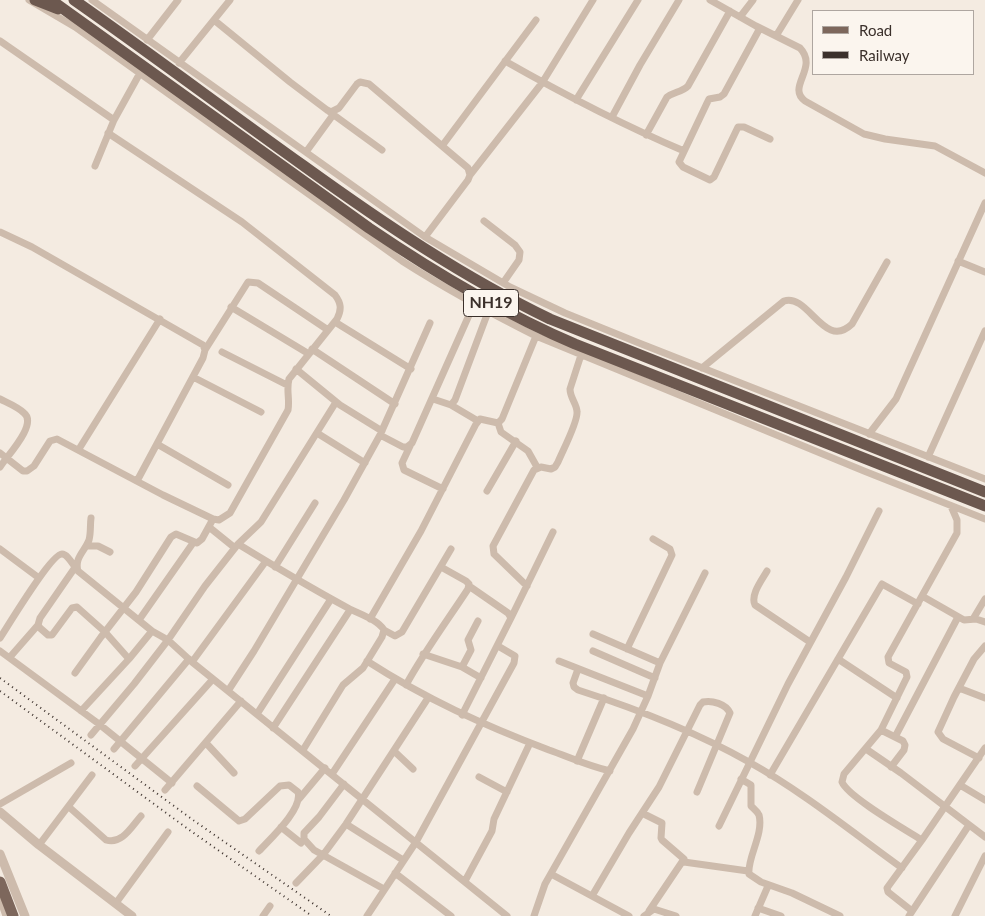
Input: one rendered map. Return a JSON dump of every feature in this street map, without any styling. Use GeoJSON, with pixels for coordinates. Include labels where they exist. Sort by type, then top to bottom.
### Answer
{"type":"FeatureCollection","features":[{"type":"Feature","properties":{"kind":"highway"},"geometry":{"type":"LineString","coordinates":[[36,0],[76,16]]}},
{"type":"Feature","properties":{"kind":"highway","name":"NH19"},"geometry":{"type":"LineString","coordinates":[[52,0],[369,228],[408,254],[535,327],[985,506]]}},
{"type":"Feature","properties":{"kind":"highway","name":"NH19"},"geometry":{"type":"LineString","coordinates":[[74,0],[384,223],[473,279],[518,304],[586,334],[985,492]]}},
{"type":"Feature","properties":{"kind":"main road"},"geometry":{"type":"LineString","coordinates":[[0,882],[13,916]]}},
{"type":"Feature","properties":{"kind":"street"},"geometry":{"type":"LineString","coordinates":[[29,0],[76,28],[402,261],[488,312],[536,336],[985,519]]}},
{"type":"Feature","properties":{"kind":"street"},"geometry":{"type":"LineString","coordinates":[[92,0],[425,237],[503,282],[565,313],[985,479]]}},
{"type":"Feature","properties":{"kind":"street"},"geometry":{"type":"LineString","coordinates":[[147,40],[178,0]]}},
{"type":"Feature","properties":{"kind":"street"},"geometry":{"type":"LineString","coordinates":[[180,63],[230,0]]}},
{"type":"Feature","properties":{"kind":"street"},"geometry":{"type":"LineString","coordinates":[[425,237],[470,175],[542,83],[593,0]]}},
{"type":"Feature","properties":{"kind":"street"},"geometry":{"type":"LineString","coordinates":[[576,100],[638,0]]}},
{"type":"Feature","properties":{"kind":"street"},"geometry":{"type":"LineString","coordinates":[[612,117],[640,65],[679,0]]}},
{"type":"Feature","properties":{"kind":"street"},"geometry":{"type":"LineString","coordinates":[[710,0],[800,48],[806,57],[806,68],[798,92],[799,97],[805,101],[864,134],[935,146],[985,173]]}},
{"type":"Feature","properties":{"kind":"street"},"geometry":{"type":"LineString","coordinates":[[740,17],[753,0]]}},
{"type":"Feature","properties":{"kind":"street"},"geometry":{"type":"LineString","coordinates":[[776,36],[798,0]]}},
{"type":"Feature","properties":{"kind":"street"},"geometry":{"type":"LineString","coordinates":[[646,135],[667,97],[684,90],[688,86],[730,12]]}},
{"type":"Feature","properties":{"kind":"street"},"geometry":{"type":"LineString","coordinates":[[214,20],[290,82],[382,150]]}},
{"type":"Feature","properties":{"kind":"street"},"geometry":{"type":"LineString","coordinates":[[442,146],[536,20]]}},
{"type":"Feature","properties":{"kind":"street"},"geometry":{"type":"LineString","coordinates":[[760,28],[724,94],[720,97],[709,99],[706,102],[680,159],[680,165],[710,180],[714,177],[738,127],[744,127],[770,139]]}},
{"type":"Feature","properties":{"kind":"street"},"geometry":{"type":"LineString","coordinates":[[0,41],[114,120]]}},
{"type":"Feature","properties":{"kind":"street"},"geometry":{"type":"LineString","coordinates":[[505,62],[542,83],[646,135],[684,151]]}},
{"type":"Feature","properties":{"kind":"street"},"geometry":{"type":"LineString","coordinates":[[95,166],[114,120],[140,74]]}},
{"type":"Feature","properties":{"kind":"street"},"geometry":{"type":"LineString","coordinates":[[306,152],[330,112],[339,108],[357,84],[364,82],[468,168],[470,175]]}},
{"type":"Feature","properties":{"kind":"street"},"geometry":{"type":"LineString","coordinates":[[3,455],[23,471],[27,471],[34,466],[50,441],[53,439],[62,441],[163,496],[212,519],[219,520],[230,513],[288,410],[290,401],[287,385],[289,379],[335,322],[340,311],[340,302],[335,294],[242,222],[108,133]]}},
{"type":"Feature","properties":{"kind":"street"},"geometry":{"type":"LineString","coordinates":[[869,434],[896,400],[985,203]]}},
{"type":"Feature","properties":{"kind":"street"},"geometry":{"type":"LineString","coordinates":[[484,222],[515,245],[520,252],[519,260],[503,282]]}},
{"type":"Feature","properties":{"kind":"street"},"geometry":{"type":"LineString","coordinates":[[0,232],[32,247],[197,340],[203,345],[205,350]]}},
{"type":"Feature","properties":{"kind":"street"},"geometry":{"type":"LineString","coordinates":[[958,261],[985,272]]}},
{"type":"Feature","properties":{"kind":"street"},"geometry":{"type":"LineString","coordinates":[[702,368],[784,301],[796,302],[830,329],[836,332],[843,331],[852,324],[887,262]]}},
{"type":"Feature","properties":{"kind":"street"},"geometry":{"type":"LineString","coordinates":[[137,481],[204,358],[205,350],[245,284],[253,281],[258,282],[328,330]]}},
{"type":"Feature","properties":{"kind":"street"},"geometry":{"type":"LineString","coordinates":[[443,489],[404,470],[402,463],[433,399],[474,304]]}},
{"type":"Feature","properties":{"kind":"street"},"geometry":{"type":"LineString","coordinates":[[231,307],[311,352],[395,404]]}},
{"type":"Feature","properties":{"kind":"street"},"geometry":{"type":"LineString","coordinates":[[451,405],[456,400],[488,312]]}},
{"type":"Feature","properties":{"kind":"street"},"geometry":{"type":"LineString","coordinates":[[79,449],[160,320]]}},
{"type":"Feature","properties":{"kind":"street"},"geometry":{"type":"LineString","coordinates":[[335,322],[411,369]]}},
{"type":"Feature","properties":{"kind":"street"},"geometry":{"type":"LineString","coordinates":[[228,691],[254,651],[365,463],[395,404],[430,322]]}},
{"type":"Feature","properties":{"kind":"street"},"geometry":{"type":"LineString","coordinates":[[928,457],[985,331]]}},
{"type":"Feature","properties":{"kind":"street"},"geometry":{"type":"LineString","coordinates":[[498,423],[502,419],[536,336]]}},
{"type":"Feature","properties":{"kind":"street"},"geometry":{"type":"LineString","coordinates":[[222,352],[287,385]]}},
{"type":"Feature","properties":{"kind":"street"},"geometry":{"type":"LineString","coordinates":[[527,586],[494,554],[495,541],[534,470],[537,468],[551,469],[555,467],[577,418],[577,409],[570,394],[570,389],[582,354]]}},
{"type":"Feature","properties":{"kind":"street"},"geometry":{"type":"LineString","coordinates":[[296,369],[336,402],[381,433],[403,447],[410,446]]}},
{"type":"Feature","properties":{"kind":"street"},"geometry":{"type":"LineString","coordinates":[[193,377],[261,412]]}},
{"type":"Feature","properties":{"kind":"street"},"geometry":{"type":"LineString","coordinates":[[0,399],[26,414],[28,418],[26,429],[3,455],[0,467]]}},
{"type":"Feature","properties":{"kind":"street"},"geometry":{"type":"LineString","coordinates":[[433,399],[451,405],[478,421]]}},
{"type":"Feature","properties":{"kind":"street"},"geometry":{"type":"LineString","coordinates":[[91,735],[168,640],[205,586],[237,546],[261,522],[336,402]]}},
{"type":"Feature","properties":{"kind":"street"},"geometry":{"type":"LineString","coordinates":[[370,619],[421,531],[478,421],[484,419],[498,423]]}},
{"type":"Feature","properties":{"kind":"street"},"geometry":{"type":"LineString","coordinates":[[498,423],[501,432],[528,451],[537,468]]}},
{"type":"Feature","properties":{"kind":"street"},"geometry":{"type":"LineString","coordinates":[[317,433],[365,463]]}},
{"type":"Feature","properties":{"kind":"street"},"geometry":{"type":"LineString","coordinates":[[487,491],[516,442]]}},
{"type":"Feature","properties":{"kind":"street"},"geometry":{"type":"LineString","coordinates":[[157,444],[228,485]]}},
{"type":"Feature","properties":{"kind":"street"},"geometry":{"type":"LineString","coordinates":[[275,567],[314,503]]}},
{"type":"Feature","properties":{"kind":"street"},"geometry":{"type":"LineString","coordinates":[[922,840],[857,797],[842,782],[844,774],[881,730],[907,677],[907,674],[889,663],[888,657],[957,533],[957,520],[951,506]]}},
{"type":"Feature","properties":{"kind":"street"},"geometry":{"type":"LineString","coordinates":[[719,826],[788,684],[846,577],[879,511]]}},
{"type":"Feature","properties":{"kind":"street"},"geometry":{"type":"LineString","coordinates":[[10,657],[38,624],[40,618],[76,566],[77,560],[88,540],[91,518]]}},
{"type":"Feature","properties":{"kind":"street"},"geometry":{"type":"LineString","coordinates":[[75,673],[125,608],[173,535],[176,534],[196,543],[202,540],[212,519]]}},
{"type":"Feature","properties":{"kind":"street"},"geometry":{"type":"LineString","coordinates":[[209,527],[237,546],[350,610],[370,619],[395,636],[402,632],[451,549]]}},
{"type":"Feature","properties":{"kind":"street"},"geometry":{"type":"LineString","coordinates":[[462,715],[498,646],[553,532]]}},
{"type":"Feature","properties":{"kind":"street"},"geometry":{"type":"LineString","coordinates":[[627,649],[672,555],[670,549],[653,539]]}},
{"type":"Feature","properties":{"kind":"street"},"geometry":{"type":"LineString","coordinates":[[139,620],[193,542]]}},
{"type":"Feature","properties":{"kind":"street"},"geometry":{"type":"LineString","coordinates":[[86,546],[98,546],[110,552]]}},
{"type":"Feature","properties":{"kind":"street"},"geometry":{"type":"LineString","coordinates":[[0,549],[39,578]]}},
{"type":"Feature","properties":{"kind":"street"},"geometry":{"type":"LineString","coordinates":[[0,638],[39,578],[56,556],[60,554],[65,555],[76,566],[78,571],[152,631],[168,640],[273,728],[363,798],[507,916]]}},
{"type":"Feature","properties":{"kind":"street"},"geometry":{"type":"LineString","coordinates":[[114,748],[119,740],[191,661],[266,562]]}},
{"type":"Feature","properties":{"kind":"street"},"geometry":{"type":"LineString","coordinates":[[441,567],[466,581],[469,586],[508,613],[511,618]]}},
{"type":"Feature","properties":{"kind":"street"},"geometry":{"type":"LineString","coordinates":[[767,571],[754,596],[755,606],[810,642]]}},
{"type":"Feature","properties":{"kind":"street"},"geometry":{"type":"LineString","coordinates":[[534,916],[545,884],[610,771],[641,711],[660,663],[705,573]]}},
{"type":"Feature","properties":{"kind":"street"},"geometry":{"type":"LineString","coordinates":[[770,775],[882,584],[918,604]]}},
{"type":"Feature","properties":{"kind":"street"},"geometry":{"type":"LineString","coordinates":[[406,685],[423,654],[446,624],[469,586]]}},
{"type":"Feature","properties":{"kind":"street"},"geometry":{"type":"LineString","coordinates":[[922,596],[964,620],[972,619],[985,622]]}},
{"type":"Feature","properties":{"kind":"street"},"geometry":{"type":"LineString","coordinates":[[257,714],[331,599]]}},
{"type":"Feature","properties":{"kind":"street"},"geometry":{"type":"LineString","coordinates":[[972,619],[985,599]]}},
{"type":"Feature","properties":{"kind":"street"},"geometry":{"type":"LineString","coordinates":[[38,624],[48,635],[52,635],[72,608],[77,607],[105,632],[129,659]]}},
{"type":"Feature","properties":{"kind":"street"},"geometry":{"type":"LineString","coordinates":[[273,728],[350,610]]}},
{"type":"Feature","properties":{"kind":"street"},"geometry":{"type":"LineString","coordinates":[[895,737],[958,617]]}},
{"type":"Feature","properties":{"kind":"street"},"geometry":{"type":"LineString","coordinates":[[462,667],[471,650],[468,640],[478,621]]}},
{"type":"Feature","properties":{"kind":"street"},"geometry":{"type":"LineString","coordinates":[[303,750],[347,680],[358,673],[367,661],[382,637],[384,630]]}},
{"type":"Feature","properties":{"kind":"street"},"geometry":{"type":"LineString","coordinates":[[81,711],[152,631]]}},
{"type":"Feature","properties":{"kind":"street"},"geometry":{"type":"LineString","coordinates":[[593,634],[660,663]]}},
{"type":"Feature","properties":{"kind":"street"},"geometry":{"type":"LineString","coordinates":[[366,916],[416,842],[516,659],[512,654],[498,646]]}},
{"type":"Feature","properties":{"kind":"street"},"geometry":{"type":"LineString","coordinates":[[979,758],[943,739],[938,732],[974,659],[985,646]]}},
{"type":"Feature","properties":{"kind":"street"},"geometry":{"type":"LineString","coordinates":[[593,650],[654,678]]}},
{"type":"Feature","properties":{"kind":"street"},"geometry":{"type":"LineString","coordinates":[[0,651],[99,724],[172,783]]}},
{"type":"Feature","properties":{"kind":"street"},"geometry":{"type":"LineString","coordinates":[[423,654],[462,667],[481,678]]}},
{"type":"Feature","properties":{"kind":"street"},"geometry":{"type":"LineString","coordinates":[[838,659],[897,698]]}},
{"type":"Feature","properties":{"kind":"street"},"geometry":{"type":"LineString","coordinates":[[367,661],[428,698],[462,715],[577,761],[610,771]]}},
{"type":"Feature","properties":{"kind":"street"},"geometry":{"type":"LineString","coordinates":[[559,661],[648,696]]}},
{"type":"Feature","properties":{"kind":"street"},"geometry":{"type":"LineString","coordinates":[[578,669],[573,683],[574,687],[641,711],[750,762],[806,798],[902,868]]}},
{"type":"Feature","properties":{"kind":"street"},"geometry":{"type":"LineString","coordinates":[[135,766],[214,679]]}},
{"type":"Feature","properties":{"kind":"street"},"geometry":{"type":"LineString","coordinates":[[332,774],[395,679]]}},
{"type":"Feature","properties":{"kind":"street"},"geometry":{"type":"LineString","coordinates":[[959,688],[985,698]]}},
{"type":"Feature","properties":{"kind":"street"},"geometry":{"type":"LineString","coordinates":[[296,883],[323,856],[346,824],[428,698]]}},
{"type":"Feature","properties":{"kind":"street"},"geometry":{"type":"LineString","coordinates":[[577,761],[604,698]]}},
{"type":"Feature","properties":{"kind":"street"},"geometry":{"type":"LineString","coordinates":[[165,790],[241,701]]}},
{"type":"Feature","properties":{"kind":"street"},"geometry":{"type":"LineString","coordinates":[[592,896],[659,787],[703,702],[711,702],[725,707],[730,713],[697,792]]}},
{"type":"Feature","properties":{"kind":"street"},"geometry":{"type":"LineString","coordinates":[[881,730],[903,741],[905,745],[904,750],[891,767]]}},
{"type":"Feature","properties":{"kind":"street"},"geometry":{"type":"LineString","coordinates":[[206,743],[234,773]]}},
{"type":"Feature","properties":{"kind":"street"},"geometry":{"type":"LineString","coordinates":[[465,881],[492,831],[494,818],[530,743]]}},
{"type":"Feature","properties":{"kind":"street"},"geometry":{"type":"LineString","coordinates":[[969,825],[911,914],[887,891],[887,888],[985,748]]}},
{"type":"Feature","properties":{"kind":"street"},"geometry":{"type":"LineString","coordinates":[[866,749],[985,837]]}},
{"type":"Feature","properties":{"kind":"street"},"geometry":{"type":"LineString","coordinates":[[394,751],[413,769]]}},
{"type":"Feature","properties":{"kind":"street"},"geometry":{"type":"LineString","coordinates":[[0,804],[71,762]]}},
{"type":"Feature","properties":{"kind":"street"},"geometry":{"type":"LineString","coordinates":[[260,851],[282,827],[299,800],[325,768]]}},
{"type":"Feature","properties":{"kind":"street"},"geometry":{"type":"LineString","coordinates":[[39,845],[92,776]]}},
{"type":"Feature","properties":{"kind":"street"},"geometry":{"type":"LineString","coordinates":[[479,777],[507,792]]}},
{"type":"Feature","properties":{"kind":"street"},"geometry":{"type":"LineString","coordinates":[[741,779],[751,785],[751,806],[757,812],[759,818],[756,847],[748,871],[751,877],[768,886],[792,893],[838,916]]}},
{"type":"Feature","properties":{"kind":"street"},"geometry":{"type":"LineString","coordinates":[[196,786],[239,821],[246,819],[284,784],[289,785],[298,792],[299,800]]}},
{"type":"Feature","properties":{"kind":"street"},"geometry":{"type":"LineString","coordinates":[[344,784],[319,817],[304,833],[304,840],[323,856],[384,890]]}},
{"type":"Feature","properties":{"kind":"street"},"geometry":{"type":"LineString","coordinates":[[960,785],[985,800]]}},
{"type":"Feature","properties":{"kind":"street"},"geometry":{"type":"LineString","coordinates":[[69,807],[110,842],[116,842],[121,839],[141,816]]}},
{"type":"Feature","properties":{"kind":"street"},"geometry":{"type":"LineString","coordinates":[[0,812],[39,845],[132,916]]}},
{"type":"Feature","properties":{"kind":"street"},"geometry":{"type":"LineString","coordinates":[[642,813],[662,823],[660,838],[683,857],[684,862]]}},
{"type":"Feature","properties":{"kind":"street"},"geometry":{"type":"LineString","coordinates":[[346,824],[403,860]]}},
{"type":"Feature","properties":{"kind":"street"},"geometry":{"type":"LineString","coordinates":[[282,827],[301,843]]}},
{"type":"Feature","properties":{"kind":"street"},"geometry":{"type":"LineString","coordinates":[[116,903],[168,832]]}},
{"type":"Feature","properties":{"kind":"street"},"geometry":{"type":"LineString","coordinates":[[0,854],[25,916]]}},
{"type":"Feature","properties":{"kind":"street"},"geometry":{"type":"LineString","coordinates":[[955,916],[985,856]]}},
{"type":"Feature","properties":{"kind":"street"},"geometry":{"type":"LineString","coordinates":[[684,862],[748,871]]}},
{"type":"Feature","properties":{"kind":"street"},"geometry":{"type":"LineString","coordinates":[[646,914],[684,862]]}},
{"type":"Feature","properties":{"kind":"street"},"geometry":{"type":"LineString","coordinates":[[395,873],[451,916]]}},
{"type":"Feature","properties":{"kind":"street"},"geometry":{"type":"LineString","coordinates":[[551,874],[628,916]]}},
{"type":"Feature","properties":{"kind":"street"},"geometry":{"type":"LineString","coordinates":[[755,916],[768,886]]}},
{"type":"Feature","properties":{"kind":"street"},"geometry":{"type":"LineString","coordinates":[[0,898],[6,916]]}},
{"type":"Feature","properties":{"kind":"street"},"geometry":{"type":"LineString","coordinates":[[263,916],[270,906]]}},
{"type":"Feature","properties":{"kind":"street"},"geometry":{"type":"LineString","coordinates":[[758,908],[781,916]]}},
{"type":"Feature","properties":{"kind":"street"},"geometry":{"type":"LineString","coordinates":[[646,914],[654,909],[676,916]]}},
{"type":"Feature","properties":{"kind":"railway"},"geometry":{"type":"LineString","coordinates":[[0,678],[193,820],[331,916]]}},
{"type":"Feature","properties":{"kind":"railway"},"geometry":{"type":"LineString","coordinates":[[0,691],[188,829],[312,916]]}}]}
